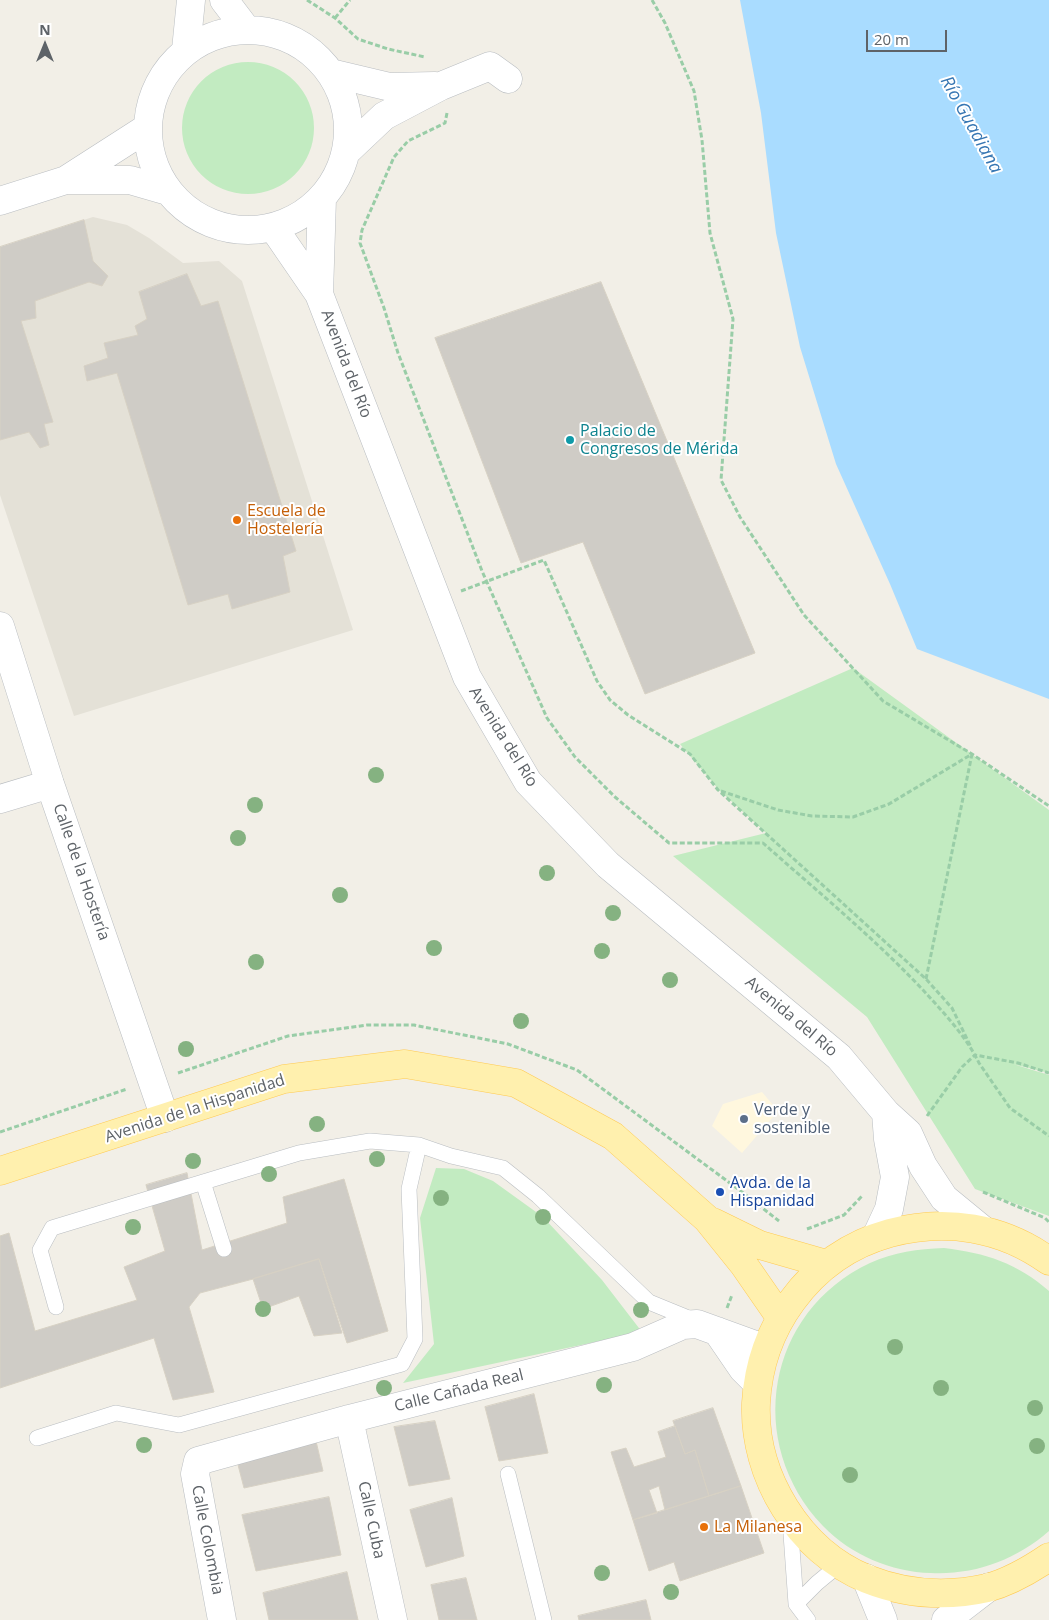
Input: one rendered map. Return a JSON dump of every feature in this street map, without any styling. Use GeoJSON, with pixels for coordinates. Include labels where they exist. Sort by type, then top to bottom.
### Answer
{"type":"FeatureCollection","features":[{"type":"Feature","properties":{"kind":"main road","name":"Avenida de la Hispanidad"},"geometry":{"type":"LineString","coordinates":[[0,1171],[284,1079],[405,1064],[516,1083],[613,1136],[707,1219],[744,1265],[780,1317]]}},
{"type":"Feature","properties":{"kind":"main road","name":"Avenida de la Hispanidad"},"geometry":{"type":"LineString","coordinates":[[707,1219],[760,1244],[826,1264]]}},
{"type":"Feature","properties":{"kind":"main road"},"geometry":{"type":"LineString","coordinates":[[1049,1261],[1038,1253],[1011,1240],[983,1230],[947,1225],[911,1227],[876,1237],[850,1248],[826,1264],[801,1288],[780,1317],[766,1349],[758,1383],[756,1417],[761,1452],[772,1485],[789,1516],[812,1542],[840,1564],[866,1578],[895,1588],[927,1593],[958,1593],[989,1587],[1026,1572],[1049,1557]]}},
{"type":"Feature","properties":{"kind":"street"},"geometry":{"type":"LineString","coordinates":[[186,50],[191,0]]}},
{"type":"Feature","properties":{"kind":"street"},"geometry":{"type":"LineString","coordinates":[[224,0],[246,29]]}},
{"type":"Feature","properties":{"kind":"street"},"geometry":{"type":"LineString","coordinates":[[246,29],[278,34],[308,49],[332,73],[344,97],[349,124],[347,151],[337,176],[322,198],[300,216],[272,227],[249,230],[226,228],[204,220],[184,208],[168,191],[152,161],[147,128],[152,99],[162,78],[186,50],[214,35],[246,29]]}},
{"type":"Feature","properties":{"kind":"street"},"geometry":{"type":"LineString","coordinates":[[347,151],[384,116],[441,86],[490,66],[508,79]]}},
{"type":"Feature","properties":{"kind":"street"},"geometry":{"type":"LineString","coordinates":[[332,73],[390,87],[441,86]]}},
{"type":"Feature","properties":{"kind":"street"},"geometry":{"type":"LineString","coordinates":[[0,201],[66,180],[147,128]]}},
{"type":"Feature","properties":{"kind":"street"},"geometry":{"type":"LineString","coordinates":[[66,180],[130,180],[168,191]]}},
{"type":"Feature","properties":{"kind":"street","name":"Avenida del Río"},"geometry":{"type":"LineString","coordinates":[[319,294],[322,198]]}},
{"type":"Feature","properties":{"kind":"street","name":"Avenida del Río"},"geometry":{"type":"LineString","coordinates":[[272,227],[319,294],[466,677],[528,782],[608,865],[838,1057],[886,1113],[908,1133],[923,1166],[944,1198],[983,1230]]}},
{"type":"Feature","properties":{"kind":"street","name":"Calle de la Hostería"},"geometry":{"type":"LineString","coordinates":[[0,626],[50,784],[165,1118]]}},
{"type":"Feature","properties":{"kind":"street"},"geometry":{"type":"LineString","coordinates":[[0,799],[50,784]]}},
{"type":"Feature","properties":{"kind":"street"},"geometry":{"type":"LineString","coordinates":[[876,1237],[889,1209],[895,1177],[888,1138],[886,1113]]}},
{"type":"Feature","properties":{"kind":"street","name":"Calle Cañada Real"},"geometry":{"type":"LineString","coordinates":[[198,1461],[349,1419],[633,1347],[683,1325],[698,1324],[766,1349]]}},
{"type":"Feature","properties":{"kind":"street"},"geometry":{"type":"LineString","coordinates":[[718,1331],[743,1369],[758,1383]]}},
{"type":"Feature","properties":{"kind":"street","name":"Calle Cuba"},"geometry":{"type":"LineString","coordinates":[[349,1419],[393,1620]]}},
{"type":"Feature","properties":{"kind":"street","name":"Calle Colombia"},"geometry":{"type":"LineString","coordinates":[[198,1461],[195,1474],[222,1620]]}},
{"type":"Feature","properties":{"kind":"street"},"geometry":{"type":"LineString","coordinates":[[866,1578],[883,1620]]}},
{"type":"Feature","properties":{"kind":"street"},"geometry":{"type":"LineString","coordinates":[[946,1620],[989,1587]]}},
{"type":"Feature","properties":{"kind":"lane"},"geometry":{"type":"LineString","coordinates":[[56,1307],[40,1250],[52,1228],[308,1151],[370,1141],[419,1145],[451,1156],[503,1168],[538,1196],[649,1302],[718,1331]]}},
{"type":"Feature","properties":{"kind":"lane"},"geometry":{"type":"LineString","coordinates":[[37,1438],[116,1413],[179,1425],[402,1364],[415,1339],[409,1189],[419,1145]]}},
{"type":"Feature","properties":{"kind":"lane"},"geometry":{"type":"LineString","coordinates":[[203,1182],[224,1249]]}},
{"type":"Feature","properties":{"kind":"lane"},"geometry":{"type":"LineString","coordinates":[[508,1474],[544,1620]]}},
{"type":"Feature","properties":{"kind":"lane"},"geometry":{"type":"LineString","coordinates":[[789,1516],[796,1604],[808,1620]]}},
{"type":"Feature","properties":{"kind":"lane"},"geometry":{"type":"LineString","coordinates":[[796,1604],[840,1564]]}},
{"type":"Feature","properties":{"kind":"path"},"geometry":{"type":"LineString","coordinates":[[307,0],[335,18],[358,38],[388,49],[430,58],[449,104],[445,122],[408,141],[394,157],[362,230],[360,243],[398,353],[487,582],[547,718],[575,757],[615,797],[669,843],[763,842],[894,960],[944,1013],[975,1054],[1049,1072]]}},
{"type":"Feature","properties":{"kind":"path"},"geometry":{"type":"LineString","coordinates":[[335,18],[350,0]]}},
{"type":"Feature","properties":{"kind":"path"},"geometry":{"type":"LineString","coordinates":[[652,0],[665,23],[694,91],[702,140],[710,233],[732,319],[721,480],[740,517],[804,615],[883,702],[972,754],[1049,806]]}},
{"type":"Feature","properties":{"kind":"path"},"geometry":{"type":"LineString","coordinates":[[437,600],[544,560],[597,681],[610,700],[628,715],[690,754],[718,790],[926,979],[952,1008],[978,1063],[1010,1108],[1049,1136]]}},
{"type":"Feature","properties":{"kind":"path"},"geometry":{"type":"LineString","coordinates":[[718,790],[778,810],[812,816],[853,817],[889,804],[972,754]]}},
{"type":"Feature","properties":{"kind":"path"},"geometry":{"type":"LineString","coordinates":[[926,979],[972,754]]}},
{"type":"Feature","properties":{"kind":"path"},"geometry":{"type":"LineString","coordinates":[[508,1044],[578,1070],[781,1222]]}},
{"type":"Feature","properties":{"kind":"path"},"geometry":{"type":"LineString","coordinates":[[928,1124],[926,1117],[962,1067],[975,1054]]}},
{"type":"Feature","properties":{"kind":"path"},"geometry":{"type":"LineString","coordinates":[[803,1231],[844,1215],[874,1184],[895,1177]]}},
{"type":"Feature","properties":{"kind":"path"},"geometry":{"type":"LineString","coordinates":[[975,1189],[1045,1218],[1049,1222]]}},
{"type":"Feature","properties":{"kind":"shaded area"},"geometry":{"type":"Polygon","coordinates":[[[93,217],[127,225],[149,238],[183,263],[219,261],[242,281],[353,630],[74,716],[0,495],[0,247],[93,217]]]}},
{"type":"Feature","properties":{"kind":"shaded area","name":"Verde y sostenible"},"geometry":{"type":"Polygon","coordinates":[[[762,1092],[778,1111],[742,1153],[712,1126],[723,1104],[762,1092]]]}},
{"type":"Feature","properties":{"kind":"green space"},"geometry":{"type":"Polygon","coordinates":[[[248,62],[261,63],[273,67],[295,81],[309,103],[313,115],[313,141],[309,153],[295,175],[273,189],[261,193],[248,194],[235,193],[223,189],[201,175],[187,153],[183,141],[182,128],[183,115],[187,103],[201,81],[223,67],[235,63],[248,62]]]}},
{"type":"Feature","properties":{"kind":"green space"},"geometry":{"type":"Polygon","coordinates":[[[853,668],[1049,810],[1049,1073],[1013,1064],[1049,1075],[1049,1216],[975,1189],[867,1017],[673,856],[766,833],[719,790],[680,744],[853,668]]]}},
{"type":"Feature","properties":{"kind":"green space"},"geometry":{"type":"Polygon","coordinates":[[[436,1168],[464,1169],[493,1181],[543,1217],[602,1280],[642,1332],[403,1383],[434,1344],[420,1218],[436,1168]]]}},
{"type":"Feature","properties":{"kind":"green space"},"geometry":{"type":"Polygon","coordinates":[[[944,1248],[987,1256],[1013,1266],[1049,1291],[1049,1531],[1023,1550],[994,1564],[963,1571],[931,1573],[901,1569],[872,1560],[846,1545],[823,1526],[798,1493],[782,1457],[776,1419],[778,1382],[789,1346],[808,1313],[835,1285],[870,1263],[888,1256],[915,1250],[944,1248]]]}},
{"type":"Feature","properties":{"kind":"water","name":"Río Guadiana"},"geometry":{"type":"Polygon","coordinates":[[[740,0],[1049,0],[1049,699],[917,649],[836,464],[800,347],[776,233],[761,113],[740,0]]]}},
{"type":"Feature","properties":{"kind":"building"},"geometry":{"type":"Polygon","coordinates":[[[84,220],[93,261],[108,276],[102,286],[89,282],[35,301],[36,318],[21,321],[53,422],[44,424],[49,445],[40,448],[29,432],[0,440],[0,247],[84,220]]]}},
{"type":"Feature","properties":{"kind":"building"},"geometry":{"type":"Polygon","coordinates":[[[187,274],[201,306],[218,301],[296,551],[283,556],[290,592],[232,609],[228,594],[188,605],[117,373],[87,381],[84,366],[108,358],[104,343],[138,335],[135,326],[147,319],[139,292],[187,274]]]}},
{"type":"Feature","properties":{"kind":"building","name":"Palacio de Congresos de Mérida"},"geometry":{"type":"Polygon","coordinates":[[[601,282],[755,653],[645,694],[583,542],[521,563],[435,338],[601,282]]]}},
{"type":"Feature","properties":{"kind":"building"},"geometry":{"type":"Polygon","coordinates":[[[187,1173],[202,1250],[287,1223],[283,1197],[344,1179],[388,1331],[347,1343],[319,1259],[200,1293],[189,1307],[214,1392],[173,1400],[154,1338],[0,1388],[0,1236],[9,1233],[35,1331],[137,1300],[124,1267],[165,1251],[146,1185],[187,1173]]]}},
{"type":"Feature","properties":{"kind":"building"},"geometry":{"type":"Polygon","coordinates":[[[319,1259],[342,1333],[314,1336],[299,1296],[263,1309],[253,1279],[319,1259]]]}},
{"type":"Feature","properties":{"kind":"building"},"geometry":{"type":"Polygon","coordinates":[[[534,1394],[548,1453],[499,1461],[485,1407],[534,1394]]]}},
{"type":"Feature","properties":{"kind":"building"},"geometry":{"type":"Polygon","coordinates":[[[713,1408],[741,1486],[709,1496],[695,1450],[685,1454],[673,1421],[713,1408]]]}},
{"type":"Feature","properties":{"kind":"building"},"geometry":{"type":"Polygon","coordinates":[[[435,1421],[450,1479],[409,1486],[394,1427],[435,1421]]]}},
{"type":"Feature","properties":{"kind":"building"},"geometry":{"type":"Polygon","coordinates":[[[675,1426],[685,1454],[695,1450],[709,1496],[665,1510],[659,1486],[649,1490],[657,1513],[633,1520],[611,1452],[626,1448],[634,1467],[666,1457],[658,1432],[675,1426]]]}},
{"type":"Feature","properties":{"kind":"building"},"geometry":{"type":"Polygon","coordinates":[[[316,1441],[323,1471],[244,1488],[237,1461],[316,1441]]]}},
{"type":"Feature","properties":{"kind":"building"},"geometry":{"type":"Polygon","coordinates":[[[741,1486],[764,1553],[680,1581],[674,1562],[649,1571],[633,1520],[741,1486]]]}},
{"type":"Feature","properties":{"kind":"building"},"geometry":{"type":"Polygon","coordinates":[[[329,1497],[341,1555],[256,1571],[242,1515],[329,1497]]]}},
{"type":"Feature","properties":{"kind":"building"},"geometry":{"type":"Polygon","coordinates":[[[452,1498],[464,1556],[426,1567],[410,1510],[452,1498]]]}},
{"type":"Feature","properties":{"kind":"building"},"geometry":{"type":"Polygon","coordinates":[[[347,1572],[358,1620],[269,1620],[263,1593],[347,1572]]]}},
{"type":"Feature","properties":{"kind":"building"},"geometry":{"type":"Polygon","coordinates":[[[466,1578],[477,1620],[439,1620],[431,1585],[466,1578]]]}},
{"type":"Feature","properties":{"kind":"building"},"geometry":{"type":"Polygon","coordinates":[[[646,1600],[651,1620],[579,1620],[578,1616],[646,1600]]]}},
{"type":"Feature","properties":{"kind":"place","name":"Palacio de Congresos de Mérida"},"geometry":{"type":"Point","coordinates":[570,440]}},
{"type":"Feature","properties":{"kind":"place","name":"Escuela de Hostelería"},"geometry":{"type":"Point","coordinates":[237,520]}},
{"type":"Feature","properties":{"kind":"place","name":"Verde y sostenible"},"geometry":{"type":"Point","coordinates":[744,1119]}},
{"type":"Feature","properties":{"kind":"place","name":"Avda. de la Hispanidad"},"geometry":{"type":"Point","coordinates":[720,1192]}},
{"type":"Feature","properties":{"kind":"place","name":"La Milanesa"},"geometry":{"type":"Point","coordinates":[704,1527]}}]}
